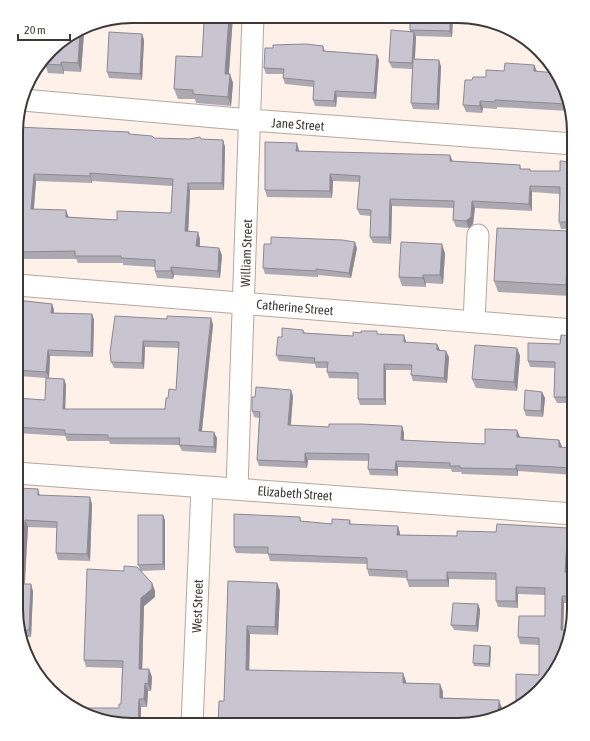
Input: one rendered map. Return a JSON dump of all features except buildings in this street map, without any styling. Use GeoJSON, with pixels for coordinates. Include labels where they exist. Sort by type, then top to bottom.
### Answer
{"type":"FeatureCollection","features":[{"type":"Feature","properties":{"kind":"street","name":"William Street"},"geometry":{"type":"LineString","coordinates":[[237,489],[253,23]]}},
{"type":"Feature","properties":{"kind":"street","name":"Jane Street"},"geometry":{"type":"LineString","coordinates":[[28,100],[250,120],[567,143]]}},
{"type":"Feature","properties":{"kind":"street"},"geometry":{"type":"LineString","coordinates":[[474,322],[478,235]]}},
{"type":"Feature","properties":{"kind":"street","name":"Catherine Street"},"geometry":{"type":"LineString","coordinates":[[23,285],[567,329]]}},
{"type":"Feature","properties":{"kind":"street","name":"Elizabeth Street"},"geometry":{"type":"LineString","coordinates":[[23,474],[567,513]]}},
{"type":"Feature","properties":{"kind":"street","name":"West Street"},"geometry":{"type":"LineString","coordinates":[[192,718],[202,487]]}}]}
